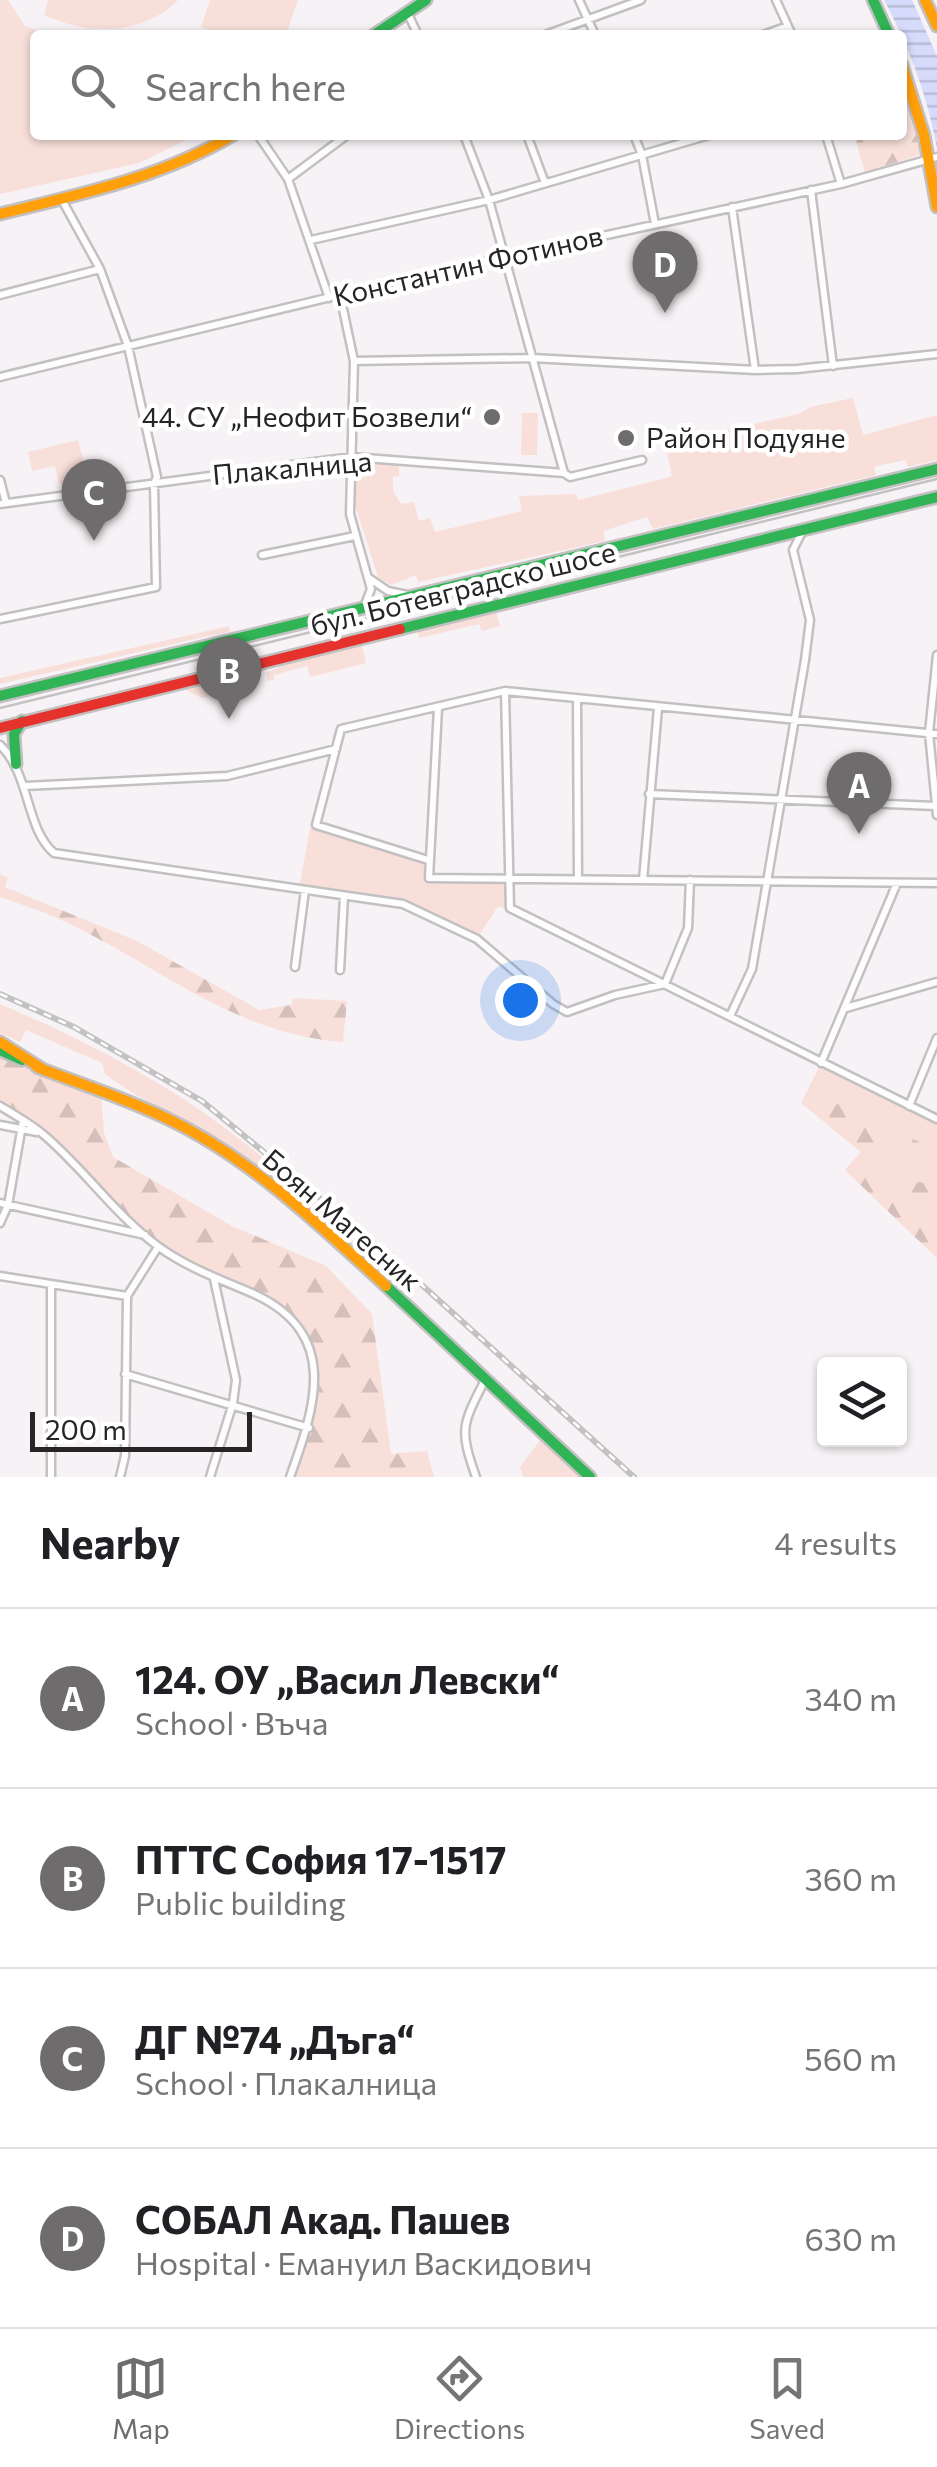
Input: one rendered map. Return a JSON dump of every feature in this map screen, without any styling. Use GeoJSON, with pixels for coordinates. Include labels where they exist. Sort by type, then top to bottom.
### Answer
{"type":"FeatureCollection","features":[{"type":"Feature","properties":{"kind":"main road"},"geometry":{"type":"LineString","coordinates":[[381,30],[426,0]]}},
{"type":"Feature","properties":{"kind":"main road"},"geometry":{"type":"LineString","coordinates":[[873,0],[888,30]]}},
{"type":"Feature","properties":{"kind":"main road"},"geometry":{"type":"LineString","coordinates":[[925,0],[937,26]]}},
{"type":"Feature","properties":{"kind":"main road"},"geometry":{"type":"LineString","coordinates":[[907,79],[934,157],[937,207]]}},
{"type":"Feature","properties":{"kind":"main road"},"geometry":{"type":"LineString","coordinates":[[0,214],[144,178],[184,163],[224,140]]}},
{"type":"Feature","properties":{"kind":"main road","name":"бул. Ботевградско шосе"},"geometry":{"type":"LineString","coordinates":[[3,696],[937,469]]}},
{"type":"Feature","properties":{"kind":"main road","name":"бул. Ботевградско шосе"},"geometry":{"type":"LineString","coordinates":[[0,728],[937,497]]}},
{"type":"Feature","properties":{"kind":"main road"},"geometry":{"type":"LineString","coordinates":[[16,764],[14,734],[22,721]]}},
{"type":"Feature","properties":{"kind":"main road"},"geometry":{"type":"LineString","coordinates":[[0,1042],[44,1070]]}},
{"type":"Feature","properties":{"kind":"main road","name":"Боян Магесник"},"geometry":{"type":"LineString","coordinates":[[0,1052],[167,1118],[244,1164],[330,1235],[590,1477]]}},
{"type":"Feature","properties":{"kind":"street"},"geometry":{"type":"LineString","coordinates":[[578,0],[593,30]]}},
{"type":"Feature","properties":{"kind":"street"},"geometry":{"type":"LineString","coordinates":[[558,30],[641,0]]}},
{"type":"Feature","properties":{"kind":"street"},"geometry":{"type":"LineString","coordinates":[[776,0],[790,30]]}},
{"type":"Feature","properties":{"kind":"street"},"geometry":{"type":"LineString","coordinates":[[407,12],[416,30]]}},
{"type":"Feature","properties":{"kind":"street"},"geometry":{"type":"LineString","coordinates":[[261,140],[288,180],[329,298]]}},
{"type":"Feature","properties":{"kind":"street"},"geometry":{"type":"LineString","coordinates":[[288,180],[341,140]]}},
{"type":"Feature","properties":{"kind":"street"},"geometry":{"type":"LineString","coordinates":[[466,140],[489,200],[564,472]]}},
{"type":"Feature","properties":{"kind":"street"},"geometry":{"type":"LineString","coordinates":[[529,140],[545,183]]}},
{"type":"Feature","properties":{"kind":"street"},"geometry":{"type":"LineString","coordinates":[[636,140],[655,224]]}},
{"type":"Feature","properties":{"kind":"street"},"geometry":{"type":"LineString","coordinates":[[311,240],[489,200],[692,140]]}},
{"type":"Feature","properties":{"kind":"street"},"geometry":{"type":"LineString","coordinates":[[827,140],[840,184]]}},
{"type":"Feature","properties":{"kind":"street","name":"Константин Фотинов"},"geometry":{"type":"LineString","coordinates":[[0,377],[505,257],[840,184],[934,157]]}},
{"type":"Feature","properties":{"kind":"street"},"geometry":{"type":"LineString","coordinates":[[811,190],[833,366]]}},
{"type":"Feature","properties":{"kind":"street"},"geometry":{"type":"LineString","coordinates":[[0,618],[156,587],[157,477],[128,346],[100,269],[62,198]]}},
{"type":"Feature","properties":{"kind":"street"},"geometry":{"type":"LineString","coordinates":[[732,207],[755,370]]}},
{"type":"Feature","properties":{"kind":"street"},"geometry":{"type":"LineString","coordinates":[[0,295],[100,269]]}},
{"type":"Feature","properties":{"kind":"street"},"geometry":{"type":"LineString","coordinates":[[340,295],[354,360],[350,514],[370,597],[361,611]]}},
{"type":"Feature","properties":{"kind":"street"},"geometry":{"type":"LineString","coordinates":[[354,360],[532,358],[755,370],[937,354]]}},
{"type":"Feature","properties":{"kind":"street","name":"Плакалница"},"geometry":{"type":"LineString","coordinates":[[3,504],[352,457],[564,472],[575,476],[642,460]]}},
{"type":"Feature","properties":{"kind":"street"},"geometry":{"type":"LineString","coordinates":[[0,480],[3,504]]}},
{"type":"Feature","properties":{"kind":"street"},"geometry":{"type":"LineString","coordinates":[[793,550],[804,529]]}},
{"type":"Feature","properties":{"kind":"street"},"geometry":{"type":"LineString","coordinates":[[262,555],[355,536]]}},
{"type":"Feature","properties":{"kind":"street"},"geometry":{"type":"LineString","coordinates":[[730,1016],[752,970],[810,620],[793,550],[786,541],[770,537]]}},
{"type":"Feature","properties":{"kind":"street"},"geometry":{"type":"LineString","coordinates":[[368,577],[388,591],[418,596]]}},
{"type":"Feature","properties":{"kind":"street"},"geometry":{"type":"LineString","coordinates":[[937,655],[933,734],[937,815]]}},
{"type":"Feature","properties":{"kind":"street"},"geometry":{"type":"LineString","coordinates":[[428,860],[316,825],[341,729],[505,692],[933,734]]}},
{"type":"Feature","properties":{"kind":"street"},"geometry":{"type":"LineString","coordinates":[[505,692],[510,908],[937,1119]]}},
{"type":"Feature","properties":{"kind":"street"},"geometry":{"type":"LineString","coordinates":[[578,699],[578,879]]}},
{"type":"Feature","properties":{"kind":"street"},"geometry":{"type":"LineString","coordinates":[[438,708],[429,878],[937,883]]}},
{"type":"Feature","properties":{"kind":"street"},"geometry":{"type":"LineString","coordinates":[[643,880],[658,708]]}},
{"type":"Feature","properties":{"kind":"street"},"geometry":{"type":"LineString","coordinates":[[0,745],[16,764],[43,840],[60,855],[403,904],[477,939],[567,1012],[665,984]]}},
{"type":"Feature","properties":{"kind":"street"},"geometry":{"type":"LineString","coordinates":[[25,786],[227,776],[336,748]]}},
{"type":"Feature","properties":{"kind":"street"},"geometry":{"type":"LineString","coordinates":[[650,794],[935,806]]}},
{"type":"Feature","properties":{"kind":"street"},"geometry":{"type":"LineString","coordinates":[[665,984],[688,928],[690,880]]}},
{"type":"Feature","properties":{"kind":"street"},"geometry":{"type":"LineString","coordinates":[[821,1063],[896,882]]}},
{"type":"Feature","properties":{"kind":"street"},"geometry":{"type":"LineString","coordinates":[[295,967],[305,890]]}},
{"type":"Feature","properties":{"kind":"street"},"geometry":{"type":"LineString","coordinates":[[340,970],[344,896]]}},
{"type":"Feature","properties":{"kind":"street"},"geometry":{"type":"LineString","coordinates":[[844,1009],[937,982]]}},
{"type":"Feature","properties":{"kind":"street"},"geometry":{"type":"LineString","coordinates":[[909,1106],[937,1038]]}},
{"type":"Feature","properties":{"kind":"street"},"geometry":{"type":"LineString","coordinates":[[0,1106],[22,1125],[43,1134],[158,1247],[214,1278],[263,1298],[296,1323],[314,1360],[316,1374],[309,1428],[290,1477]]}},
{"type":"Feature","properties":{"kind":"street"},"geometry":{"type":"LineString","coordinates":[[0,1124],[22,1125]]}},
{"type":"Feature","properties":{"kind":"street"},"geometry":{"type":"LineString","coordinates":[[0,1222],[22,1125]]}},
{"type":"Feature","properties":{"kind":"street"},"geometry":{"type":"LineString","coordinates":[[4,1204],[146,1235]]}},
{"type":"Feature","properties":{"kind":"street"},"geometry":{"type":"LineString","coordinates":[[120,1477],[125,1456],[128,1296],[158,1247]]}},
{"type":"Feature","properties":{"kind":"street"},"geometry":{"type":"LineString","coordinates":[[0,1276],[128,1296]]}},
{"type":"Feature","properties":{"kind":"street"},"geometry":{"type":"LineString","coordinates":[[210,1477],[233,1403],[236,1380],[214,1278]]}},
{"type":"Feature","properties":{"kind":"street"},"geometry":{"type":"LineString","coordinates":[[51,1284],[51,1477]]}},
{"type":"Feature","properties":{"kind":"street"},"geometry":{"type":"LineString","coordinates":[[126,1374],[309,1428]]}},
{"type":"Feature","properties":{"kind":"street"},"geometry":{"type":"LineString","coordinates":[[476,1477],[464,1442],[465,1420],[485,1379]]}},
{"type":"Feature","properties":{"kind":"green space"},"geometry":{"type":"Polygon","coordinates":[[[0,0],[8,0],[25,26],[35,30],[30,30],[30,140],[186,140],[139,163],[0,194],[0,0]]]}},
{"type":"Feature","properties":{"kind":"green space"},"geometry":{"type":"Polygon","coordinates":[[[48,0],[178,0],[164,12],[132,26],[96,29],[44,15],[48,0]]]}},
{"type":"Feature","properties":{"kind":"green space"},"geometry":{"type":"Polygon","coordinates":[[[210,0],[298,0],[288,30],[201,27],[210,0]]]}},
{"type":"Feature","properties":{"kind":"green space"},"geometry":{"type":"Polygon","coordinates":[[[907,104],[923,154],[865,172],[855,140],[863,140],[869,159],[910,147],[907,104]]]}},
{"type":"Feature","properties":{"kind":"green space"},"geometry":{"type":"Polygon","coordinates":[[[907,136],[910,147],[868,159],[862,140],[907,140],[907,136]]]}},
{"type":"Feature","properties":{"kind":"green space"},"geometry":{"type":"Polygon","coordinates":[[[853,398],[863,435],[937,415],[937,460],[908,467],[905,460],[874,467],[876,475],[653,529],[647,517],[603,531],[605,541],[418,582],[416,575],[391,585],[378,577],[355,505],[357,462],[391,463],[399,467],[399,476],[393,477],[393,491],[401,504],[414,502],[419,521],[430,518],[435,532],[522,511],[519,496],[576,494],[578,500],[666,478],[672,476],[665,443],[853,398]]]}},
{"type":"Feature","properties":{"kind":"green space"},"geometry":{"type":"Polygon","coordinates":[[[522,413],[538,413],[537,455],[521,455],[522,413]]]}},
{"type":"Feature","properties":{"kind":"green space"},"geometry":{"type":"Polygon","coordinates":[[[78,440],[88,478],[59,484],[55,466],[32,471],[28,452],[78,440]]]}},
{"type":"Feature","properties":{"kind":"green space"},"geometry":{"type":"Polygon","coordinates":[[[496,612],[500,626],[482,631],[479,624],[419,638],[417,629],[496,612]]]}},
{"type":"Feature","properties":{"kind":"green space"},"geometry":{"type":"Polygon","coordinates":[[[229,626],[230,631],[0,684],[0,678],[229,626]]]}},
{"type":"Feature","properties":{"kind":"green space"},"geometry":{"type":"Polygon","coordinates":[[[361,642],[366,663],[310,677],[307,666],[274,675],[274,680],[268,681],[266,672],[279,668],[279,664],[361,642]]]}},
{"type":"Feature","properties":{"kind":"green space"},"geometry":{"type":"Polygon","coordinates":[[[258,668],[259,677],[240,682],[239,689],[202,698],[180,687],[258,668]]]}},
{"type":"Feature","properties":{"kind":"green space"},"geometry":{"type":"Polygon","coordinates":[[[310,828],[424,863],[425,880],[505,880],[506,909],[498,906],[477,939],[403,904],[299,889],[310,828]]]}},
{"type":"Feature","properties":{"kind":"green space"},"geometry":{"type":"Polygon","coordinates":[[[0,874],[8,878],[5,887],[137,941],[259,1010],[291,1005],[293,998],[347,1001],[343,1042],[302,1036],[229,1011],[93,936],[0,897],[0,874]]]}},
{"type":"Feature","properties":{"kind":"green space"},"geometry":{"type":"Polygon","coordinates":[[[0,1004],[121,1062],[217,1122],[388,1264],[385,1269],[392,1277],[390,1281],[257,1166],[121,1085],[105,1074],[102,1063],[26,1030],[20,1042],[0,1033],[0,1004]]]}},
{"type":"Feature","properties":{"kind":"green space"},"geometry":{"type":"Polygon","coordinates":[[[0,1053],[101,1092],[104,1133],[113,1157],[232,1226],[326,1266],[372,1314],[391,1454],[427,1451],[434,1477],[290,1477],[302,1444],[316,1374],[310,1346],[284,1313],[158,1247],[43,1134],[0,1106],[0,1053]]]}},
{"type":"Feature","properties":{"kind":"green space"},"geometry":{"type":"Polygon","coordinates":[[[821,1063],[937,1119],[937,1258],[845,1170],[861,1152],[801,1103],[821,1063]]]}},
{"type":"Feature","properties":{"kind":"green space"},"geometry":{"type":"Polygon","coordinates":[[[843,1104],[872,1123],[888,1125],[899,1138],[892,1150],[874,1153],[869,1172],[876,1180],[897,1183],[905,1175],[900,1165],[911,1150],[911,1138],[921,1143],[921,1160],[927,1165],[923,1174],[909,1181],[937,1188],[937,1258],[845,1170],[861,1152],[820,1118],[824,1105],[843,1104]]]}},
{"type":"Feature","properties":{"kind":"green space"},"geometry":{"type":"Polygon","coordinates":[[[545,1434],[590,1477],[523,1477],[520,1467],[545,1434]]]}},
{"type":"Feature","properties":{"kind":"water"},"geometry":{"type":"Polygon","coordinates":[[[884,0],[912,0],[937,56],[937,149],[907,48],[907,30],[899,30],[884,0]]]}},
{"type":"Feature","properties":{"kind":"tram line"},"geometry":{"type":"LineString","coordinates":[[0,708],[937,479]]}},
{"type":"Feature","properties":{"kind":"railway"},"geometry":{"type":"LineString","coordinates":[[0,994],[74,1027],[202,1101],[391,1257],[634,1477]]}},
{"type":"Feature","properties":{"kind":"traffic: fast"},"geometry":{"type":"LineString","coordinates":[[381,30],[426,0]]}},
{"type":"Feature","properties":{"kind":"traffic: fast"},"geometry":{"type":"LineString","coordinates":[[873,0],[887,30]]}},
{"type":"Feature","properties":{"kind":"traffic: fast"},"geometry":{"type":"LineString","coordinates":[[0,696],[937,469]]}},
{"type":"Feature","properties":{"kind":"traffic: fast"},"geometry":{"type":"LineString","coordinates":[[400,629],[937,497]]}},
{"type":"Feature","properties":{"kind":"traffic: fast"},"geometry":{"type":"LineString","coordinates":[[16,764],[14,734],[22,721]]}},
{"type":"Feature","properties":{"kind":"traffic: fast"},"geometry":{"type":"LineString","coordinates":[[0,1050],[22,1060]]}},
{"type":"Feature","properties":{"kind":"traffic: fast"},"geometry":{"type":"LineString","coordinates":[[386,1286],[590,1477]]}},
{"type":"Feature","properties":{"kind":"traffic: slow"},"geometry":{"type":"LineString","coordinates":[[925,0],[937,26]]}},
{"type":"Feature","properties":{"kind":"traffic: slow"},"geometry":{"type":"LineString","coordinates":[[907,81],[924,135],[937,207]]}},
{"type":"Feature","properties":{"kind":"traffic: slow"},"geometry":{"type":"LineString","coordinates":[[0,214],[149,174],[224,140]]}},
{"type":"Feature","properties":{"kind":"traffic: slow"},"geometry":{"type":"LineString","coordinates":[[0,1042],[44,1070]]}},
{"type":"Feature","properties":{"kind":"traffic: slow"},"geometry":{"type":"LineString","coordinates":[[37,1067],[150,1111],[226,1152],[282,1193],[386,1286]]}},
{"type":"Feature","properties":{"kind":"traffic: jam"},"geometry":{"type":"LineString","coordinates":[[0,728],[400,629]]}},
{"type":"Feature","properties":{"kind":"place","name":"СОБАЛ Акад. Пашев"},"geometry":{"type":"Point","coordinates":[665,313]}},
{"type":"Feature","properties":{"kind":"place","name":"44. СУ „Неофит Бозвели“"},"geometry":{"type":"Point","coordinates":[492,417]}},
{"type":"Feature","properties":{"kind":"place","name":"Район Подуяне"},"geometry":{"type":"Point","coordinates":[626,438]}},
{"type":"Feature","properties":{"kind":"place","name":"ДГ №74 „Дъга“"},"geometry":{"type":"Point","coordinates":[94,541]}},
{"type":"Feature","properties":{"kind":"place","name":"ПТТС София 17-1517"},"geometry":{"type":"Point","coordinates":[229,719]}},
{"type":"Feature","properties":{"kind":"place","name":"124. ОУ „Васил Левски“"},"geometry":{"type":"Point","coordinates":[859,834]}}]}
